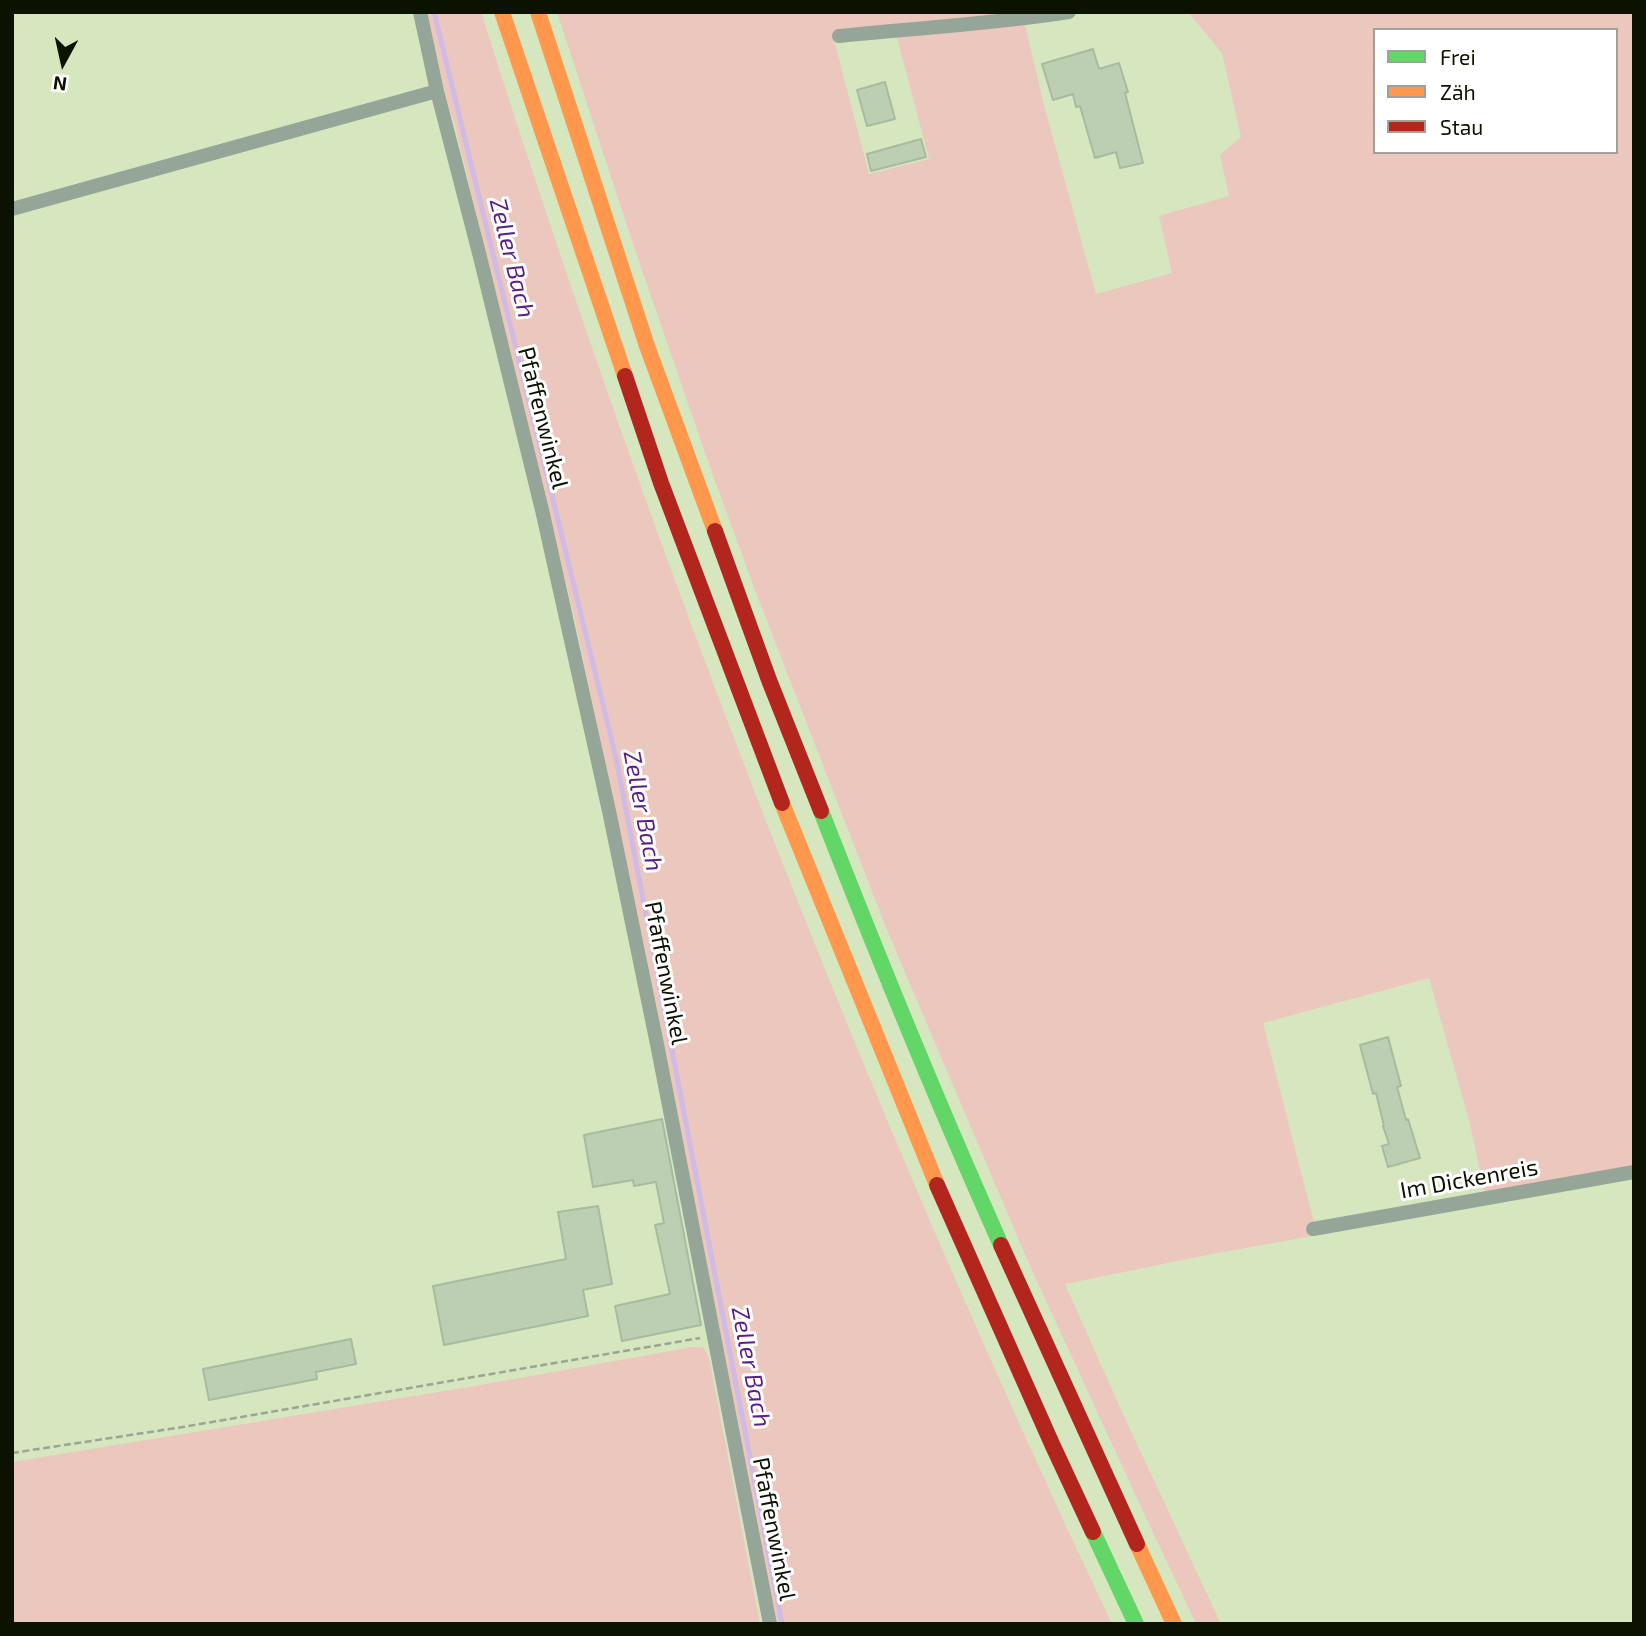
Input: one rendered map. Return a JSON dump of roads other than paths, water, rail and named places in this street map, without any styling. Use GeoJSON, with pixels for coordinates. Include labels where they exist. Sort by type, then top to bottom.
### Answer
{"type":"FeatureCollection","features":[{"type":"Feature","properties":{"kind":"highway"},"geometry":{"type":"LineString","coordinates":[[502,12],[661,483],[796,841],[940,1192],[1052,1444],[1136,1624]]}},
{"type":"Feature","properties":{"kind":"highway"},"geometry":{"type":"LineString","coordinates":[[538,12],[647,346],[764,667],[832,842],[966,1166],[1031,1315],[1174,1624]]}},
{"type":"Feature","properties":{"kind":"street","name":"Pfaffenwinkel"},"geometry":{"type":"LineString","coordinates":[[420,12],[437,91],[542,510],[626,891],[770,1624]]}},
{"type":"Feature","properties":{"kind":"street"},"geometry":{"type":"LineString","coordinates":[[839,36],[994,22],[1069,12]]}},
{"type":"Feature","properties":{"kind":"street"},"geometry":{"type":"LineString","coordinates":[[12,209],[437,91]]}},
{"type":"Feature","properties":{"kind":"street","name":"Im Dickenreis"},"geometry":{"type":"LineString","coordinates":[[1313,1229],[1634,1172]]}},
{"type":"Feature","properties":{"kind":"waterway","name":"Zeller Bach"},"geometry":{"type":"LineString","coordinates":[[434,12],[616,758],[782,1624]]}}]}
